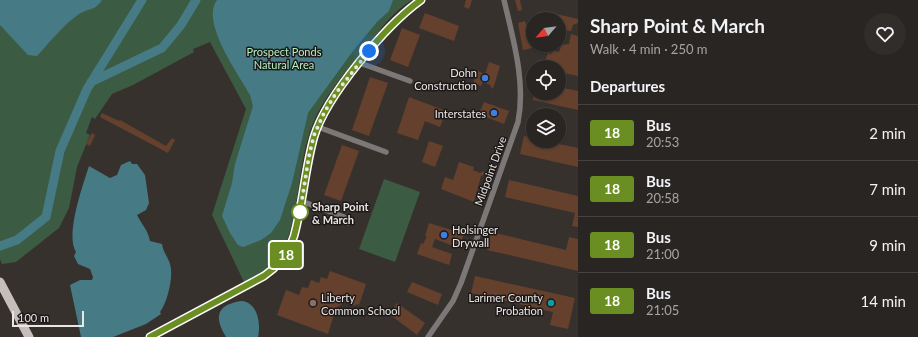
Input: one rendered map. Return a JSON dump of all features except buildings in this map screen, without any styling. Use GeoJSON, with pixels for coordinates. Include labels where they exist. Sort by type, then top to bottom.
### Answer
{"type":"FeatureCollection","features":[{"type":"Feature","properties":{"kind":"main road"},"geometry":{"type":"LineString","coordinates":[[0,282],[29,337]]}},
{"type":"Feature","properties":{"kind":"street"},"geometry":{"type":"LineString","coordinates":[[150,337],[247,286],[273,269],[291,245],[302,201],[309,156],[324,113],[336,93],[388,28],[407,10],[421,0]]}},
{"type":"Feature","properties":{"kind":"street","name":"Midpoint Drive"},"geometry":{"type":"LineString","coordinates":[[428,337],[453,301],[461,283],[518,122],[520,112],[520,80],[504,0]]}},
{"type":"Feature","properties":{"kind":"street"},"geometry":{"type":"LineString","coordinates":[[360,63],[410,81]]}},
{"type":"Feature","properties":{"kind":"street"},"geometry":{"type":"LineString","coordinates":[[318,127],[386,152]]}},
{"type":"Feature","properties":{"kind":"street"},"geometry":{"type":"LineString","coordinates":[[302,201],[344,217],[348,223]]}},
{"type":"Feature","properties":{"kind":"green space"},"geometry":{"type":"Polygon","coordinates":[[[0,0],[412,0],[399,9],[388,20],[325,100],[312,125],[304,152],[293,221],[283,251],[272,266],[244,282],[212,215],[246,109],[210,42],[193,49],[194,52],[133,85],[112,94],[95,119],[92,117],[86,133],[90,135],[77,167],[69,208],[59,228],[16,262],[2,264],[0,259],[0,0]]]}},
{"type":"Feature","properties":{"kind":"green space"},"geometry":{"type":"Polygon","coordinates":[[[384,179],[420,192],[395,262],[359,249],[384,179]]]}},
{"type":"Feature","properties":{"kind":"water"},"geometry":{"type":"Polygon","coordinates":[[[0,0],[102,0],[94,8],[73,18],[37,56],[28,55],[0,25],[0,0]]]}},
{"type":"Feature","properties":{"kind":"water","name":"Prospect Ponds Natural Area"},"geometry":{"type":"Polygon","coordinates":[[[217,0],[393,0],[389,11],[377,22],[353,51],[308,113],[292,183],[280,220],[271,233],[261,240],[243,247],[238,245],[230,233],[222,216],[232,183],[235,164],[253,106],[250,95],[230,62],[217,34],[213,21],[213,10],[217,0]]]}},
{"type":"Feature","properties":{"kind":"water"},"geometry":{"type":"Polygon","coordinates":[[[130,161],[132,164],[137,164],[145,175],[149,203],[146,210],[137,215],[150,241],[162,244],[163,250],[170,264],[171,276],[167,296],[160,312],[161,314],[146,324],[113,337],[81,337],[70,285],[80,280],[92,280],[93,277],[90,269],[78,264],[74,256],[76,252],[73,244],[74,222],[79,197],[89,166],[110,178],[117,175],[121,165],[130,161]]]}},
{"type":"Feature","properties":{"kind":"water"},"geometry":{"type":"Polygon","coordinates":[[[241,301],[247,302],[255,309],[259,326],[258,337],[226,337],[222,330],[219,318],[222,309],[233,303],[241,301]]]}},
{"type":"Feature","properties":{"kind":"waterway"},"geometry":{"type":"LineString","coordinates":[[0,246],[17,240],[46,217],[60,151],[87,89],[142,0]]}},
{"type":"Feature","properties":{"kind":"waterway"},"geometry":{"type":"LineString","coordinates":[[91,82],[162,48],[181,25],[196,0]]}},
{"type":"Feature","properties":{"kind":"bus line","name":"18"},"geometry":{"type":"LineString","coordinates":[[150,337],[264,276],[273,269],[288,252],[297,226],[314,135],[324,113],[336,93],[388,28],[407,10],[421,0]]}},
{"type":"Feature","properties":{"kind":"place","name":"Dohn Construction"},"geometry":{"type":"Point","coordinates":[485,78]}},
{"type":"Feature","properties":{"kind":"place","name":"Interstates"},"geometry":{"type":"Point","coordinates":[494,113]}},
{"type":"Feature","properties":{"kind":"place","name":"Sharp Point & March"},"geometry":{"type":"Point","coordinates":[300,212]}},
{"type":"Feature","properties":{"kind":"place","name":"Holsinger Drywall"},"geometry":{"type":"Point","coordinates":[444,235]}},
{"type":"Feature","properties":{"kind":"place","name":"Liberty Common School"},"geometry":{"type":"Point","coordinates":[313,303]}},
{"type":"Feature","properties":{"kind":"place","name":"Larimer County Probation"},"geometry":{"type":"Point","coordinates":[551,303]}},
{"type":"Feature","properties":{"kind":"route"},"geometry":{"type":"LineString","coordinates":[[300,212],[314,135],[324,113],[336,93],[369,51]]}}]}
